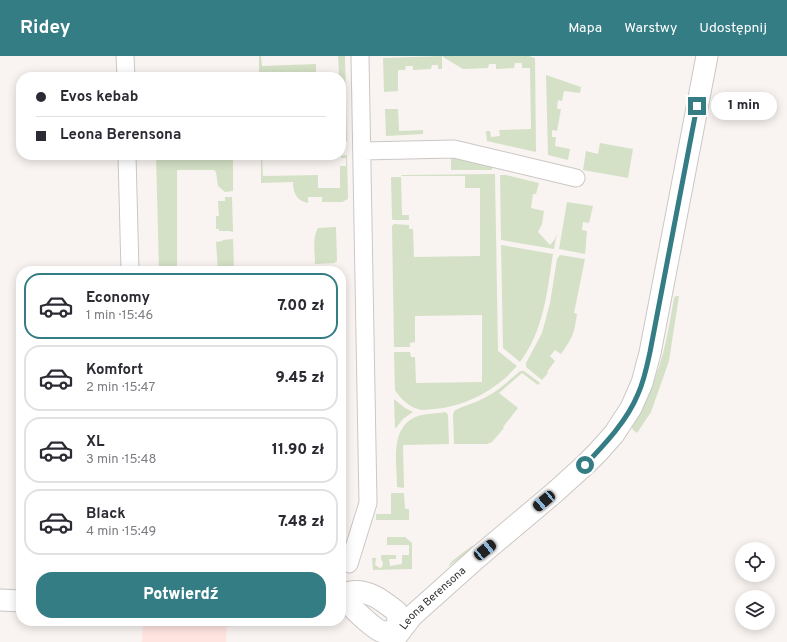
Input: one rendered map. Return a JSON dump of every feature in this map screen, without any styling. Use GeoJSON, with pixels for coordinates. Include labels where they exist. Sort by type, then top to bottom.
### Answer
{"type":"FeatureCollection","features":[{"type":"Feature","properties":{"kind":"street"},"geometry":{"type":"LineString","coordinates":[[125,56],[126,72]]}},
{"type":"Feature","properties":{"kind":"street"},"geometry":{"type":"LineString","coordinates":[[349,564],[369,528],[360,56]]}},
{"type":"Feature","properties":{"kind":"street","name":"Leona Berensona"},"geometry":{"type":"LineString","coordinates":[[396,637],[412,616],[478,556],[585,465],[614,434],[631,408],[642,383],[650,352],[707,56]]}},
{"type":"Feature","properties":{"kind":"street"},"geometry":{"type":"LineString","coordinates":[[362,151],[454,149],[576,178]]}},
{"type":"Feature","properties":{"kind":"street"},"geometry":{"type":"LineString","coordinates":[[127,160],[130,266]]}},
{"type":"Feature","properties":{"kind":"street"},"geometry":{"type":"LineString","coordinates":[[346,594],[349,592],[358,592],[368,594],[380,599],[397,612],[396,637]]}},
{"type":"Feature","properties":{"kind":"street"},"geometry":{"type":"LineString","coordinates":[[0,600],[16,601]]}},
{"type":"Feature","properties":{"kind":"shaded area"},"geometry":{"type":"Polygon","coordinates":[[[143,626],[227,626],[226,642],[142,642],[143,626]]]}},
{"type":"Feature","properties":{"kind":"green space"},"geometry":{"type":"Polygon","coordinates":[[[259,56],[261,56],[262,66],[316,64],[316,72],[259,72],[259,56]]]}},
{"type":"Feature","properties":{"kind":"green space"},"geometry":{"type":"Polygon","coordinates":[[[338,56],[345,56],[345,72],[339,72],[338,56]]]}},
{"type":"Feature","properties":{"kind":"green space"},"geometry":{"type":"Polygon","coordinates":[[[442,56],[442,69],[438,69],[438,65],[432,65],[431,69],[413,70],[413,66],[406,66],[405,70],[398,70],[398,91],[384,92],[383,58],[442,56]]]}},
{"type":"Feature","properties":{"kind":"green space"},"geometry":{"type":"Polygon","coordinates":[[[443,56],[529,56],[535,58],[536,152],[487,141],[486,131],[490,131],[491,137],[500,136],[499,130],[531,129],[530,68],[522,68],[522,63],[515,63],[514,68],[496,69],[496,64],[489,64],[488,68],[463,69],[443,56]]]}},
{"type":"Feature","properties":{"kind":"green space"},"geometry":{"type":"Polygon","coordinates":[[[546,75],[581,87],[580,93],[564,91],[562,101],[558,100],[557,109],[561,109],[557,131],[552,130],[552,137],[556,137],[555,146],[570,149],[568,160],[548,155],[546,75]]]}},
{"type":"Feature","properties":{"kind":"green space"},"geometry":{"type":"Polygon","coordinates":[[[346,98],[347,141],[346,141],[346,98]]]}},
{"type":"Feature","properties":{"kind":"green space"},"geometry":{"type":"Polygon","coordinates":[[[385,109],[398,109],[399,131],[423,130],[423,134],[386,136],[385,109]]]}},
{"type":"Feature","properties":{"kind":"green space"},"geometry":{"type":"Polygon","coordinates":[[[600,143],[633,149],[628,178],[583,170],[586,151],[598,154],[600,143]]]}},
{"type":"Feature","properties":{"kind":"green space"},"geometry":{"type":"Polygon","coordinates":[[[347,155],[348,199],[342,202],[322,202],[322,197],[308,197],[308,203],[296,196],[293,182],[261,183],[261,160],[262,160],[263,176],[318,175],[318,188],[340,188],[340,166],[346,166],[347,155]]]}},
{"type":"Feature","properties":{"kind":"green space"},"geometry":{"type":"Polygon","coordinates":[[[451,156],[492,166],[492,170],[451,170],[451,156]]]}},
{"type":"Feature","properties":{"kind":"green space"},"geometry":{"type":"Polygon","coordinates":[[[156,160],[233,160],[233,191],[225,192],[218,186],[216,172],[214,170],[177,170],[177,266],[159,266],[156,160]]]}},
{"type":"Feature","properties":{"kind":"green space"},"geometry":{"type":"Polygon","coordinates":[[[495,174],[498,351],[517,366],[500,382],[469,400],[434,409],[422,410],[415,408],[405,402],[395,390],[394,352],[410,352],[411,357],[415,357],[416,383],[482,382],[482,315],[415,316],[415,342],[410,343],[410,347],[394,347],[392,226],[394,224],[409,225],[409,229],[413,229],[414,257],[480,256],[480,188],[465,188],[465,176],[401,176],[495,174]]]}},
{"type":"Feature","properties":{"kind":"green space"},"geometry":{"type":"Polygon","coordinates":[[[500,175],[506,175],[539,183],[536,194],[533,194],[531,208],[544,211],[542,224],[538,232],[550,245],[555,239],[557,233],[554,249],[501,240],[500,175]]]}},
{"type":"Feature","properties":{"kind":"green space"},"geometry":{"type":"Polygon","coordinates":[[[391,177],[401,177],[402,215],[409,215],[409,220],[392,219],[391,177]]]}},
{"type":"Feature","properties":{"kind":"green space"},"geometry":{"type":"Polygon","coordinates":[[[225,197],[232,197],[233,232],[219,231],[219,229],[216,229],[216,216],[219,216],[218,201],[225,201],[225,197]]]}},
{"type":"Feature","properties":{"kind":"green space"},"geometry":{"type":"Polygon","coordinates":[[[567,202],[593,206],[589,223],[583,222],[582,230],[587,231],[585,254],[559,249],[567,202]]]}},
{"type":"Feature","properties":{"kind":"green space"},"geometry":{"type":"Polygon","coordinates":[[[336,227],[337,261],[334,263],[315,264],[314,241],[318,228],[336,227]]]}},
{"type":"Feature","properties":{"kind":"green space"},"geometry":{"type":"Polygon","coordinates":[[[233,239],[234,266],[218,266],[216,242],[233,239]]]}},
{"type":"Feature","properties":{"kind":"green space"},"geometry":{"type":"Polygon","coordinates":[[[501,245],[553,254],[546,296],[539,324],[528,350],[520,362],[503,348],[501,245]]]}},
{"type":"Feature","properties":{"kind":"green space"},"geometry":{"type":"Polygon","coordinates":[[[560,255],[585,259],[574,313],[577,314],[572,335],[561,354],[555,350],[550,356],[555,361],[542,380],[526,367],[526,363],[542,333],[550,303],[557,259],[560,255]]]}},
{"type":"Feature","properties":{"kind":"green space"},"geometry":{"type":"Polygon","coordinates":[[[679,296],[669,361],[651,412],[637,433],[633,430],[631,425],[656,377],[666,343],[674,298],[679,296]]]}},
{"type":"Feature","properties":{"kind":"green space"},"geometry":{"type":"Polygon","coordinates":[[[520,371],[524,371],[540,383],[538,385],[522,373],[499,393],[518,408],[492,442],[487,444],[454,444],[454,411],[491,394],[520,371]]]}},
{"type":"Feature","properties":{"kind":"green space"},"geometry":{"type":"Polygon","coordinates":[[[394,399],[405,408],[413,412],[403,419],[395,429],[394,399]]]}},
{"type":"Feature","properties":{"kind":"green space"},"geometry":{"type":"Polygon","coordinates":[[[446,412],[448,415],[449,444],[403,445],[404,488],[397,487],[396,457],[397,446],[402,428],[409,421],[418,416],[446,412]]]}},
{"type":"Feature","properties":{"kind":"green space"},"geometry":{"type":"Polygon","coordinates":[[[391,493],[404,493],[405,509],[409,509],[409,520],[376,520],[376,514],[391,514],[391,493]]]}},
{"type":"Feature","properties":{"kind":"green space"},"geometry":{"type":"Polygon","coordinates":[[[387,537],[405,537],[412,543],[412,569],[373,570],[372,558],[376,558],[375,565],[380,568],[382,567],[383,563],[381,555],[396,555],[396,559],[389,559],[390,566],[402,564],[402,555],[409,555],[409,545],[387,545],[387,537]]]}},
{"type":"Feature","properties":{"kind":"green space"},"geometry":{"type":"Polygon","coordinates":[[[473,545],[471,550],[448,567],[452,561],[473,545]]]}},
{"type":"Feature","properties":{"kind":"route"},"geometry":{"type":"LineString","coordinates":[[585,465],[614,434],[631,408],[642,383],[650,352],[697,106]]}}]}
